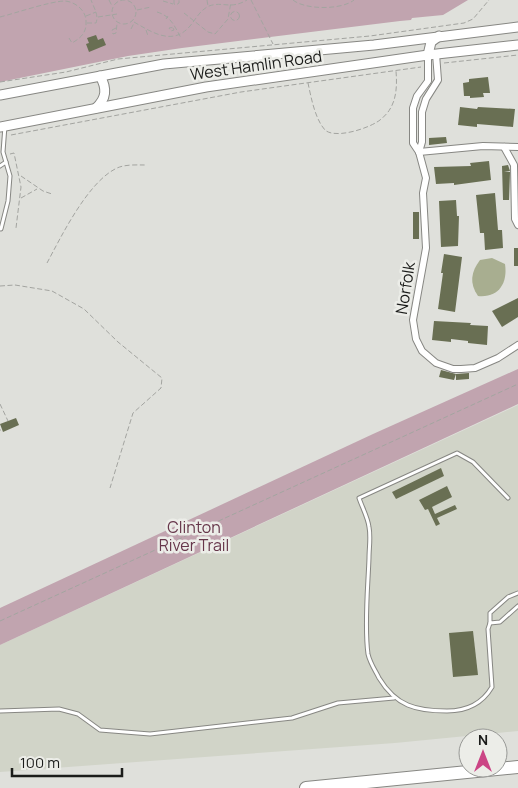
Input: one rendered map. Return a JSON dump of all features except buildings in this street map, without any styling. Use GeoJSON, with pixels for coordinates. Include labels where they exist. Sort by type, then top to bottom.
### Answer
{"type":"FeatureCollection","features":[{"type":"Feature","properties":{"kind":"highway"},"geometry":{"type":"LineString","coordinates":[[306,788],[518,767]]}},
{"type":"Feature","properties":{"kind":"highway"},"geometry":{"type":"LineString","coordinates":[[437,775],[458,772]]}},
{"type":"Feature","properties":{"kind":"main road","name":"West Hamlin Road"},"geometry":{"type":"LineString","coordinates":[[0,96],[181,62],[358,47],[518,27]]}},
{"type":"Feature","properties":{"kind":"main road"},"geometry":{"type":"LineString","coordinates":[[434,58],[431,42],[440,36]]}},
{"type":"Feature","properties":{"kind":"main road","name":"West Hamlin Road"},"geometry":{"type":"LineString","coordinates":[[3,127],[222,85],[434,58],[518,44]]}},
{"type":"Feature","properties":{"kind":"main road"},"geometry":{"type":"LineString","coordinates":[[95,108],[102,101],[105,93],[100,76]]}},
{"type":"Feature","properties":{"kind":"street","name":"Norfolk"},"geometry":{"type":"LineString","coordinates":[[434,58],[427,66],[428,78],[415,102],[412,126],[413,143],[419,152],[426,178],[423,193],[426,248],[413,320],[418,345],[427,356],[436,362],[444,366],[461,369],[475,368],[498,358],[518,345]]}},
{"type":"Feature","properties":{"kind":"street","name":"Norfolk"},"geometry":{"type":"LineString","coordinates":[[419,152],[422,142],[423,104],[438,80],[434,58]]}},
{"type":"Feature","properties":{"kind":"street"},"geometry":{"type":"LineString","coordinates":[[426,83],[435,86]]}},
{"type":"Feature","properties":{"kind":"street"},"geometry":{"type":"LineString","coordinates":[[412,126],[421,126]]}},
{"type":"Feature","properties":{"kind":"street"},"geometry":{"type":"LineString","coordinates":[[419,152],[483,146],[518,147]]}},
{"type":"Feature","properties":{"kind":"street"},"geometry":{"type":"LineString","coordinates":[[504,147],[514,165],[515,219],[518,225]]}},
{"type":"Feature","properties":{"kind":"lane"},"geometry":{"type":"LineString","coordinates":[[1,229],[1,223],[8,202],[10,176],[4,156],[6,136],[3,127]]}},
{"type":"Feature","properties":{"kind":"lane"},"geometry":{"type":"LineString","coordinates":[[0,166],[6,162]]}},
{"type":"Feature","properties":{"kind":"lane"},"geometry":{"type":"LineString","coordinates":[[508,498],[473,462],[456,452],[358,498],[369,526],[367,622],[368,654],[372,666],[380,680],[395,698],[410,707],[426,711],[456,711],[475,705],[487,696],[492,687],[488,629],[490,613],[508,597],[518,593]]}},
{"type":"Feature","properties":{"kind":"lane"},"geometry":{"type":"LineString","coordinates":[[490,622],[500,622],[518,606]]}},
{"type":"Feature","properties":{"kind":"lane"},"geometry":{"type":"LineString","coordinates":[[0,711],[59,709],[78,714],[100,730],[150,734],[292,718],[338,703],[395,698]]}},
{"type":"Feature","properties":{"kind":"path"},"geometry":{"type":"LineString","coordinates":[[86,24],[96,23],[98,18],[91,0]]}},
{"type":"Feature","properties":{"kind":"path"},"geometry":{"type":"LineString","coordinates":[[109,0],[113,6]]}},
{"type":"Feature","properties":{"kind":"path"},"geometry":{"type":"LineString","coordinates":[[111,15],[113,6],[120,0],[128,0],[136,11],[131,29]]}},
{"type":"Feature","properties":{"kind":"path"},"geometry":{"type":"LineString","coordinates":[[163,1],[176,5],[179,3],[179,0]]}},
{"type":"Feature","properties":{"kind":"path"},"geometry":{"type":"LineString","coordinates":[[207,0],[208,7]]}},
{"type":"Feature","properties":{"kind":"path"},"geometry":{"type":"LineString","coordinates":[[216,0],[216,5]]}},
{"type":"Feature","properties":{"kind":"path"},"geometry":{"type":"LineString","coordinates":[[134,21],[162,37],[179,35],[208,7],[237,5],[247,0]]}},
{"type":"Feature","properties":{"kind":"path"},"geometry":{"type":"LineString","coordinates":[[293,0],[313,8],[344,5],[354,0]]}},
{"type":"Feature","properties":{"kind":"path"},"geometry":{"type":"LineString","coordinates":[[0,82],[66,72],[118,60],[370,36],[464,23],[473,19],[489,0]]}},
{"type":"Feature","properties":{"kind":"path"},"geometry":{"type":"LineString","coordinates":[[0,17],[68,1],[78,6],[85,16],[86,24],[81,37],[72,43],[69,38]]}},
{"type":"Feature","properties":{"kind":"path"},"geometry":{"type":"LineString","coordinates":[[256,1],[252,1],[273,44]]}},
{"type":"Feature","properties":{"kind":"path"},"geometry":{"type":"LineString","coordinates":[[184,14],[208,32],[215,34],[230,15],[229,6],[231,2]]}},
{"type":"Feature","properties":{"kind":"path"},"geometry":{"type":"LineString","coordinates":[[136,11],[151,7]]}},
{"type":"Feature","properties":{"kind":"path"},"geometry":{"type":"LineString","coordinates":[[85,16],[96,12]]}},
{"type":"Feature","properties":{"kind":"path"},"geometry":{"type":"LineString","coordinates":[[158,12],[162,12],[167,17],[180,38]]}},
{"type":"Feature","properties":{"kind":"path"},"geometry":{"type":"LineString","coordinates":[[98,18],[117,14]]}},
{"type":"Feature","properties":{"kind":"path"},"geometry":{"type":"LineString","coordinates":[[111,15],[118,23],[124,25],[134,21]]}},
{"type":"Feature","properties":{"kind":"path"},"geometry":{"type":"LineString","coordinates":[[116,28],[112,28],[115,34],[118,23]]}},
{"type":"Feature","properties":{"kind":"path"},"geometry":{"type":"LineString","coordinates":[[146,29],[148,36]]}},
{"type":"Feature","properties":{"kind":"path"},"geometry":{"type":"LineString","coordinates":[[434,58],[518,54]]}},
{"type":"Feature","properties":{"kind":"path"},"geometry":{"type":"LineString","coordinates":[[6,136],[241,92],[427,66]]}},
{"type":"Feature","properties":{"kind":"path"},"geometry":{"type":"LineString","coordinates":[[308,82],[310,96],[320,122],[326,131],[334,134],[352,132],[377,122],[390,108],[396,94],[396,70]]}},
{"type":"Feature","properties":{"kind":"path"},"geometry":{"type":"LineString","coordinates":[[4,156],[14,153],[20,176],[21,199],[16,228]]}},
{"type":"Feature","properties":{"kind":"path"},"geometry":{"type":"LineString","coordinates":[[47,263],[65,229],[102,177],[117,167],[132,164],[145,165]]}},
{"type":"Feature","properties":{"kind":"path"},"geometry":{"type":"LineString","coordinates":[[20,176],[38,188],[52,194]]}},
{"type":"Feature","properties":{"kind":"path"},"geometry":{"type":"LineString","coordinates":[[21,199],[38,188]]}},
{"type":"Feature","properties":{"kind":"path"},"geometry":{"type":"LineString","coordinates":[[0,286],[15,285],[52,291],[84,309],[118,342],[162,378],[161,388],[133,413],[110,488]]}},
{"type":"Feature","properties":{"kind":"path"},"geometry":{"type":"LineString","coordinates":[[0,621],[518,384]]}},
{"type":"Feature","properties":{"kind":"path"},"geometry":{"type":"LineString","coordinates":[[0,404],[8,421]]}},
{"type":"Feature","properties":{"kind":"shaded area"},"geometry":{"type":"Polygon","coordinates":[[[492,258],[505,264],[505,278],[496,292],[491,295],[478,296],[473,287],[473,273],[480,260],[492,258]]]}},
{"type":"Feature","properties":{"kind":"shaded area"},"geometry":{"type":"Polygon","coordinates":[[[518,405],[518,731],[508,732],[508,728],[458,728],[458,737],[395,743],[0,772],[0,645],[518,405]]]}},
{"type":"Feature","properties":{"kind":"green space"},"geometry":{"type":"Polygon","coordinates":[[[0,0],[468,0],[443,15],[128,56],[0,82],[0,0]]]}},
{"type":"Feature","properties":{"kind":"green space","name":"Clinton River Trail"},"geometry":{"type":"Polygon","coordinates":[[[518,369],[518,404],[0,645],[0,608],[373,434],[518,369]]]}}]}
